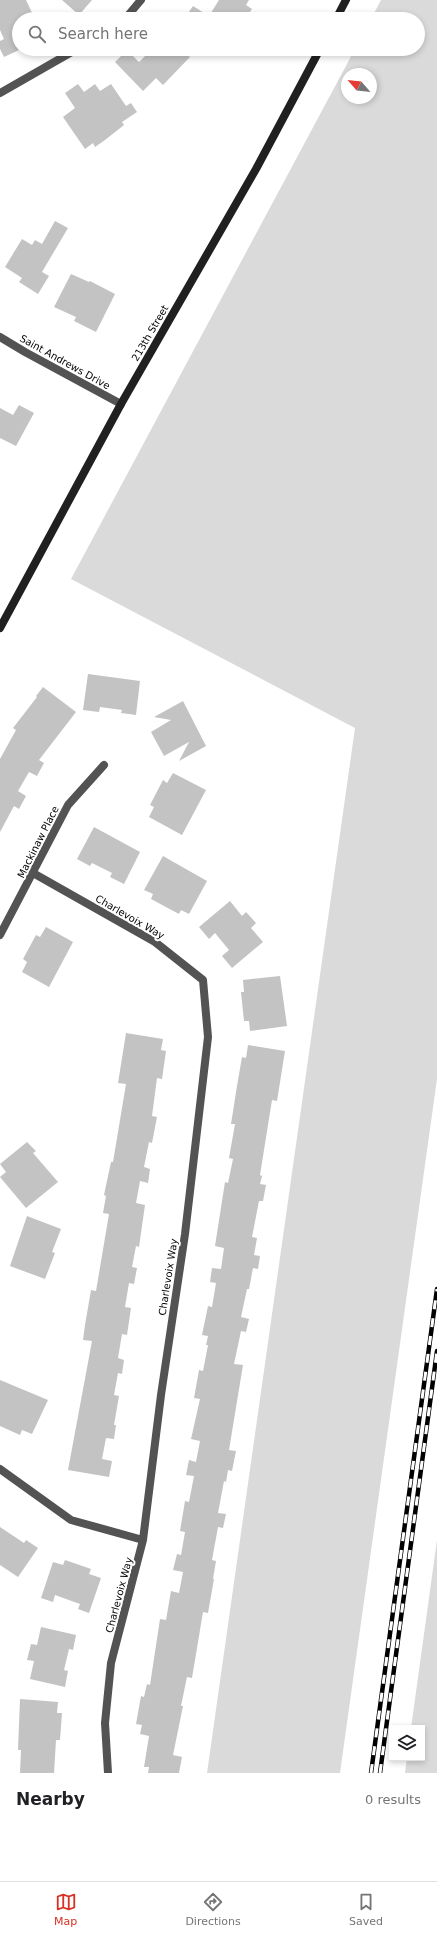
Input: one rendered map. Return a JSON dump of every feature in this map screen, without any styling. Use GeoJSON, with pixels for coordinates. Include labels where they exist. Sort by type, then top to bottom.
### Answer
{"type":"FeatureCollection","features":[{"type":"Feature","properties":{"kind":"street"},"geometry":{"type":"LineString","coordinates":[[131,12],[141,0]]}},
{"type":"Feature","properties":{"kind":"street"},"geometry":{"type":"LineString","coordinates":[[340,12],[346,0]]}},
{"type":"Feature","properties":{"kind":"street"},"geometry":{"type":"LineString","coordinates":[[0,93],[65,56]]}},
{"type":"Feature","properties":{"kind":"street","name":"213th Street"},"geometry":{"type":"LineString","coordinates":[[0,628],[121,404],[252,176],[316,56]]}},
{"type":"Feature","properties":{"kind":"street","name":"Saint Andrews Drive"},"geometry":{"type":"LineString","coordinates":[[0,337],[121,404]]}},
{"type":"Feature","properties":{"kind":"street","name":"Mackinaw Place"},"geometry":{"type":"LineString","coordinates":[[0,935],[68,805],[104,765]]}},
{"type":"Feature","properties":{"kind":"street","name":"Charlevoix Way"},"geometry":{"type":"LineString","coordinates":[[33,873],[155,942],[203,980],[208,1037],[185,1234],[160,1395],[144,1540],[111,1663],[105,1723],[108,1773]]}},
{"type":"Feature","properties":{"kind":"street"},"geometry":{"type":"LineString","coordinates":[[0,1469],[40,1500],[71,1520],[144,1540]]}},
{"type":"Feature","properties":{"kind":"shaded area"},"geometry":{"type":"Polygon","coordinates":[[[381,0],[437,0],[437,1079],[340,1773],[207,1773],[355,728],[71,579],[341,75],[341,104],[377,104],[377,68],[345,68],[351,56],[425,56],[425,12],[375,12],[381,0]]]}},
{"type":"Feature","properties":{"kind":"shaded area"},"geometry":{"type":"Polygon","coordinates":[[[437,1540],[437,1773],[405,1773],[407,1761],[425,1761],[425,1725],[411,1725],[437,1540]]]}},
{"type":"Feature","properties":{"kind":"building"},"geometry":{"type":"Polygon","coordinates":[[[0,0],[26,0],[32,12],[12,12],[12,53],[4,57],[0,49],[0,41],[4,39],[0,30],[0,0]]]}},
{"type":"Feature","properties":{"kind":"building"},"geometry":{"type":"Polygon","coordinates":[[[62,0],[92,0],[82,12],[76,12],[62,0]]]}},
{"type":"Feature","properties":{"kind":"building"},"geometry":{"type":"Polygon","coordinates":[[[219,0],[249,0],[246,5],[252,9],[250,12],[212,12],[219,0]]]}},
{"type":"Feature","properties":{"kind":"building"},"geometry":{"type":"Polygon","coordinates":[[[193,6],[203,12],[189,12],[193,6]]]}},
{"type":"Feature","properties":{"kind":"building"},"geometry":{"type":"Polygon","coordinates":[[[121,56],[133,56],[139,62],[145,56],[190,57],[163,85],[156,78],[143,91],[115,62],[121,56]]]}},
{"type":"Feature","properties":{"kind":"building"},"geometry":{"type":"Polygon","coordinates":[[[78,84],[84,92],[95,84],[100,91],[111,84],[126,106],[131,103],[137,112],[122,122],[124,125],[105,140],[95,147],[93,143],[85,149],[63,117],[75,108],[65,93],[78,84]]]}},
{"type":"Feature","properties":{"kind":"building"},"geometry":{"type":"Polygon","coordinates":[[[55,221],[68,228],[42,272],[49,276],[38,294],[19,282],[22,278],[5,267],[22,239],[32,245],[35,240],[42,244],[55,221]]]}},
{"type":"Feature","properties":{"kind":"building"},"geometry":{"type":"Polygon","coordinates":[[[71,274],[89,282],[90,281],[115,294],[96,332],[74,321],[76,317],[54,307],[71,274]]]}},
{"type":"Feature","properties":{"kind":"building"},"geometry":{"type":"Polygon","coordinates":[[[19,405],[34,413],[16,446],[0,438],[0,408],[13,415],[19,405]]]}},
{"type":"Feature","properties":{"kind":"building"},"geometry":{"type":"Polygon","coordinates":[[[88,674],[140,681],[136,715],[121,713],[122,710],[100,707],[99,712],[83,710],[88,674]]]}},
{"type":"Feature","properties":{"kind":"building"},"geometry":{"type":"Polygon","coordinates":[[[43,687],[76,712],[39,760],[44,763],[37,776],[29,772],[18,791],[26,796],[19,809],[14,806],[0,832],[0,759],[16,730],[13,728],[43,687]]]}},
{"type":"Feature","properties":{"kind":"building"},"geometry":{"type":"Polygon","coordinates":[[[183,701],[206,746],[179,761],[189,742],[164,756],[151,732],[171,720],[154,717],[183,701]]]}},
{"type":"Feature","properties":{"kind":"building"},"geometry":{"type":"Polygon","coordinates":[[[173,773],[206,790],[182,835],[149,817],[154,807],[150,805],[163,780],[167,783],[173,773]]]}},
{"type":"Feature","properties":{"kind":"building"},"geometry":{"type":"Polygon","coordinates":[[[94,827],[140,852],[124,884],[110,877],[112,873],[92,863],[90,866],[77,859],[94,827]]]}},
{"type":"Feature","properties":{"kind":"building"},"geometry":{"type":"Polygon","coordinates":[[[163,856],[207,881],[189,914],[181,910],[179,914],[151,899],[153,894],[144,890],[163,856]]]}},
{"type":"Feature","properties":{"kind":"building"},"geometry":{"type":"Polygon","coordinates":[[[230,901],[242,916],[246,912],[256,923],[251,928],[263,942],[232,968],[222,956],[229,950],[215,933],[209,939],[199,927],[230,901]]]}},
{"type":"Feature","properties":{"kind":"building"},"geometry":{"type":"Polygon","coordinates":[[[46,927],[73,942],[49,987],[22,972],[27,962],[23,959],[36,935],[40,937],[46,927]]]}},
{"type":"Feature","properties":{"kind":"building"},"geometry":{"type":"Polygon","coordinates":[[[280,976],[287,1026],[250,1031],[249,1021],[244,1021],[241,992],[244,992],[243,980],[280,976]]]}},
{"type":"Feature","properties":{"kind":"building"},"geometry":{"type":"Polygon","coordinates":[[[126,1033],[163,1039],[161,1050],[166,1051],[162,1079],[157,1078],[152,1116],[157,1117],[152,1143],[149,1142],[144,1167],[150,1169],[148,1183],[140,1181],[136,1203],[145,1205],[139,1247],[136,1246],[132,1267],[137,1268],[134,1284],[129,1283],[125,1307],[131,1308],[127,1335],[122,1334],[118,1358],[124,1360],[122,1374],[118,1373],[114,1395],[119,1396],[114,1425],[116,1425],[114,1439],[106,1438],[102,1459],[112,1461],[109,1477],[68,1470],[92,1341],[83,1340],[85,1325],[91,1290],[96,1291],[109,1214],[103,1213],[106,1196],[104,1195],[111,1162],[113,1162],[126,1084],[118,1083],[126,1033]]]}},
{"type":"Feature","properties":{"kind":"building"},"geometry":{"type":"Polygon","coordinates":[[[248,1045],[285,1051],[277,1101],[272,1100],[260,1175],[262,1176],[260,1184],[266,1185],[263,1201],[259,1201],[252,1237],[257,1238],[254,1255],[260,1256],[258,1269],[253,1268],[249,1289],[247,1289],[241,1317],[249,1319],[246,1332],[241,1331],[234,1364],[243,1365],[229,1450],[236,1451],[232,1471],[228,1470],[226,1482],[224,1481],[218,1513],[226,1514],[223,1528],[218,1527],[212,1560],[216,1561],[208,1613],[203,1612],[192,1678],[187,1677],[181,1706],[183,1706],[173,1755],[182,1757],[179,1773],[148,1773],[149,1767],[144,1767],[149,1736],[140,1734],[142,1725],[136,1724],[141,1696],[144,1697],[147,1684],[150,1685],[160,1619],[166,1620],[171,1591],[179,1593],[183,1572],[173,1570],[177,1554],[181,1555],[185,1532],[180,1531],[185,1501],[189,1502],[194,1476],[186,1475],[189,1460],[196,1462],[200,1441],[191,1439],[200,1399],[194,1398],[199,1370],[203,1371],[208,1345],[206,1345],[208,1336],[202,1335],[208,1306],[212,1307],[216,1283],[210,1282],[212,1268],[221,1269],[224,1248],[215,1246],[225,1182],[228,1183],[233,1159],[229,1158],[235,1124],[231,1124],[237,1086],[242,1057],[246,1058],[248,1045]]]}},
{"type":"Feature","properties":{"kind":"building"},"geometry":{"type":"Polygon","coordinates":[[[27,1142],[36,1151],[33,1153],[58,1182],[26,1208],[0,1177],[6,1172],[0,1164],[27,1142]]]}},
{"type":"Feature","properties":{"kind":"building"},"geometry":{"type":"Polygon","coordinates":[[[27,1216],[61,1229],[52,1252],[55,1253],[45,1279],[10,1266],[27,1216]]]}},
{"type":"Feature","properties":{"kind":"building"},"geometry":{"type":"Polygon","coordinates":[[[0,1380],[48,1400],[32,1434],[22,1430],[20,1435],[0,1426],[0,1380]]]}},
{"type":"Feature","properties":{"kind":"building"},"geometry":{"type":"Polygon","coordinates":[[[0,1527],[24,1543],[26,1540],[38,1548],[18,1577],[0,1565],[0,1527]]]}},
{"type":"Feature","properties":{"kind":"building"},"geometry":{"type":"Polygon","coordinates":[[[65,1560],[91,1569],[89,1574],[101,1578],[89,1613],[78,1609],[80,1604],[55,1595],[53,1602],[41,1598],[53,1562],[63,1565],[65,1560]]]}},
{"type":"Feature","properties":{"kind":"building"},"geometry":{"type":"Polygon","coordinates":[[[41,1627],[76,1635],[73,1650],[69,1649],[64,1670],[68,1671],[65,1687],[30,1679],[34,1661],[27,1660],[31,1644],[37,1645],[41,1627]]]}},
{"type":"Feature","properties":{"kind":"building"},"geometry":{"type":"Polygon","coordinates":[[[20,1699],[58,1702],[57,1713],[62,1713],[60,1740],[56,1740],[54,1773],[20,1773],[21,1750],[18,1750],[20,1699]]]}},
{"type":"Feature","properties":{"kind":"railway"},"geometry":{"type":"LineString","coordinates":[[371,1773],[437,1289]]}},
{"type":"Feature","properties":{"kind":"railway"},"geometry":{"type":"LineString","coordinates":[[380,1773],[437,1351]]}}]}
